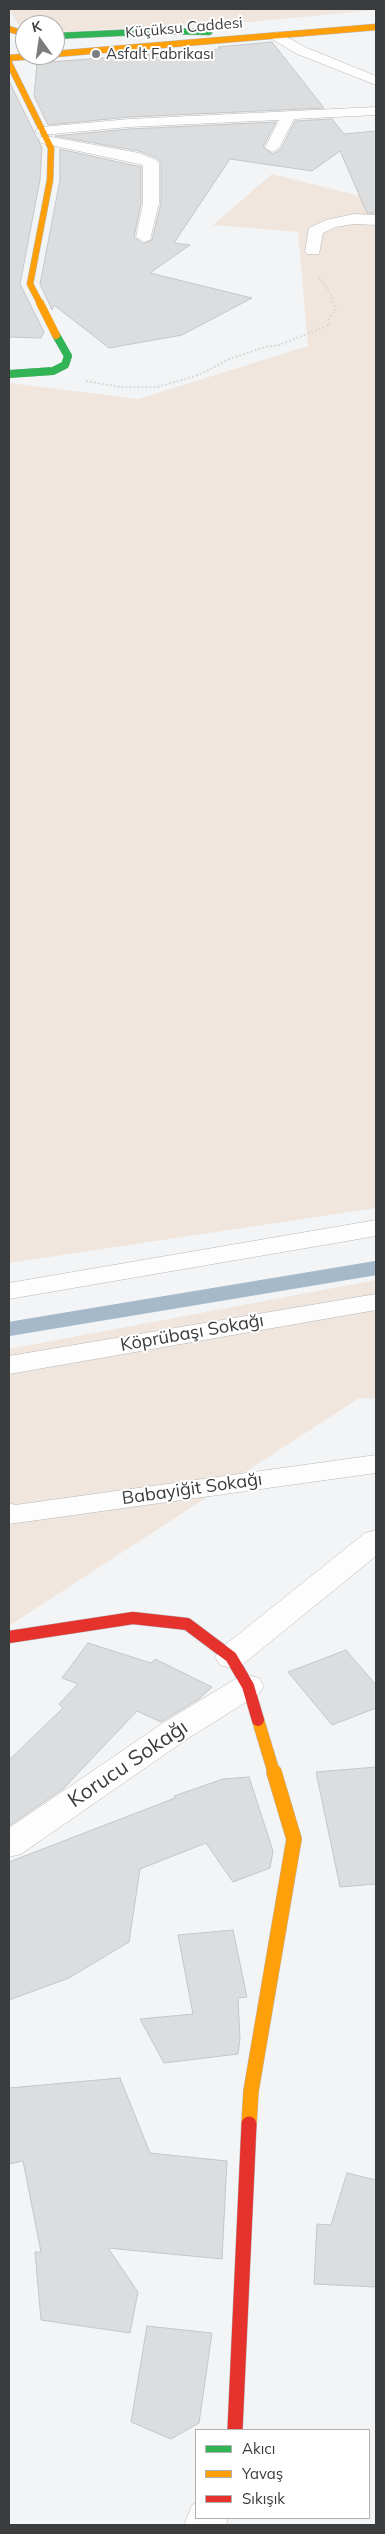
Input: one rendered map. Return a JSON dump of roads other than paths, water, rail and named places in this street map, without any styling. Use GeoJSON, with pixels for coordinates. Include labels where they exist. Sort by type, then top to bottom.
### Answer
{"type":"FeatureCollection","features":[{"type":"Feature","properties":{"kind":"street","name":"Küçüksu Caddesi"},"geometry":{"type":"LineString","coordinates":[[65,44],[376,18]]}},
{"type":"Feature","properties":{"kind":"street","name":"Küçüksu Caddesi"},"geometry":{"type":"LineString","coordinates":[[65,53],[376,27]]}},
{"type":"Feature","properties":{"kind":"street"},"geometry":{"type":"LineString","coordinates":[[65,36],[161,31],[209,32]]}},
{"type":"Feature","properties":{"kind":"street"},"geometry":{"type":"LineString","coordinates":[[277,36],[302,51],[376,80]]}},
{"type":"Feature","properties":{"kind":"street"},"geometry":{"type":"LineString","coordinates":[[9,63],[51,148],[50,180],[30,284],[39,305],[68,356],[65,364],[53,371],[9,374]]}},
{"type":"Feature","properties":{"kind":"street"},"geometry":{"type":"LineString","coordinates":[[44,136],[129,123],[376,111]]}},
{"type":"Feature","properties":{"kind":"street"},"geometry":{"type":"LineString","coordinates":[[272,148],[289,114]]}},
{"type":"Feature","properties":{"kind":"street"},"geometry":{"type":"LineString","coordinates":[[44,136],[139,158],[151,163],[151,203],[144,237]]}},
{"type":"Feature","properties":{"kind":"street"},"geometry":{"type":"LineString","coordinates":[[312,251],[315,231],[321,228],[332,223],[354,219],[376,220]]}},
{"type":"Feature","properties":{"kind":"street"},"geometry":{"type":"LineString","coordinates":[[9,1291],[376,1228]]}},
{"type":"Feature","properties":{"kind":"street","name":"Köprübaşı Sokağı"},"geometry":{"type":"LineString","coordinates":[[9,1365],[376,1302]]}},
{"type":"Feature","properties":{"kind":"street","name":"Babayiğit Sokağı"},"geometry":{"type":"LineString","coordinates":[[9,1513],[14,1515],[376,1464]]}},
{"type":"Feature","properties":{"kind":"street"},"geometry":{"type":"LineString","coordinates":[[230,1657],[376,1540]]}},
{"type":"Feature","properties":{"kind":"street"},"geometry":{"type":"LineString","coordinates":[[9,1637],[133,1618],[187,1624],[230,1657],[248,1686],[294,1839],[251,2091],[235,2429]]}},
{"type":"Feature","properties":{"kind":"street","name":"Korucu Sokağı"},"geometry":{"type":"LineString","coordinates":[[9,1845],[175,1732],[248,1686]]}},
{"type":"Feature","properties":{"kind":"waterway"},"geometry":{"type":"LineString","coordinates":[[9,1329],[376,1268]]}},
{"type":"Feature","properties":{"kind":"place","name":"Asfalt Fabrikası"},"geometry":{"type":"Point","coordinates":[96,54]}}]}
